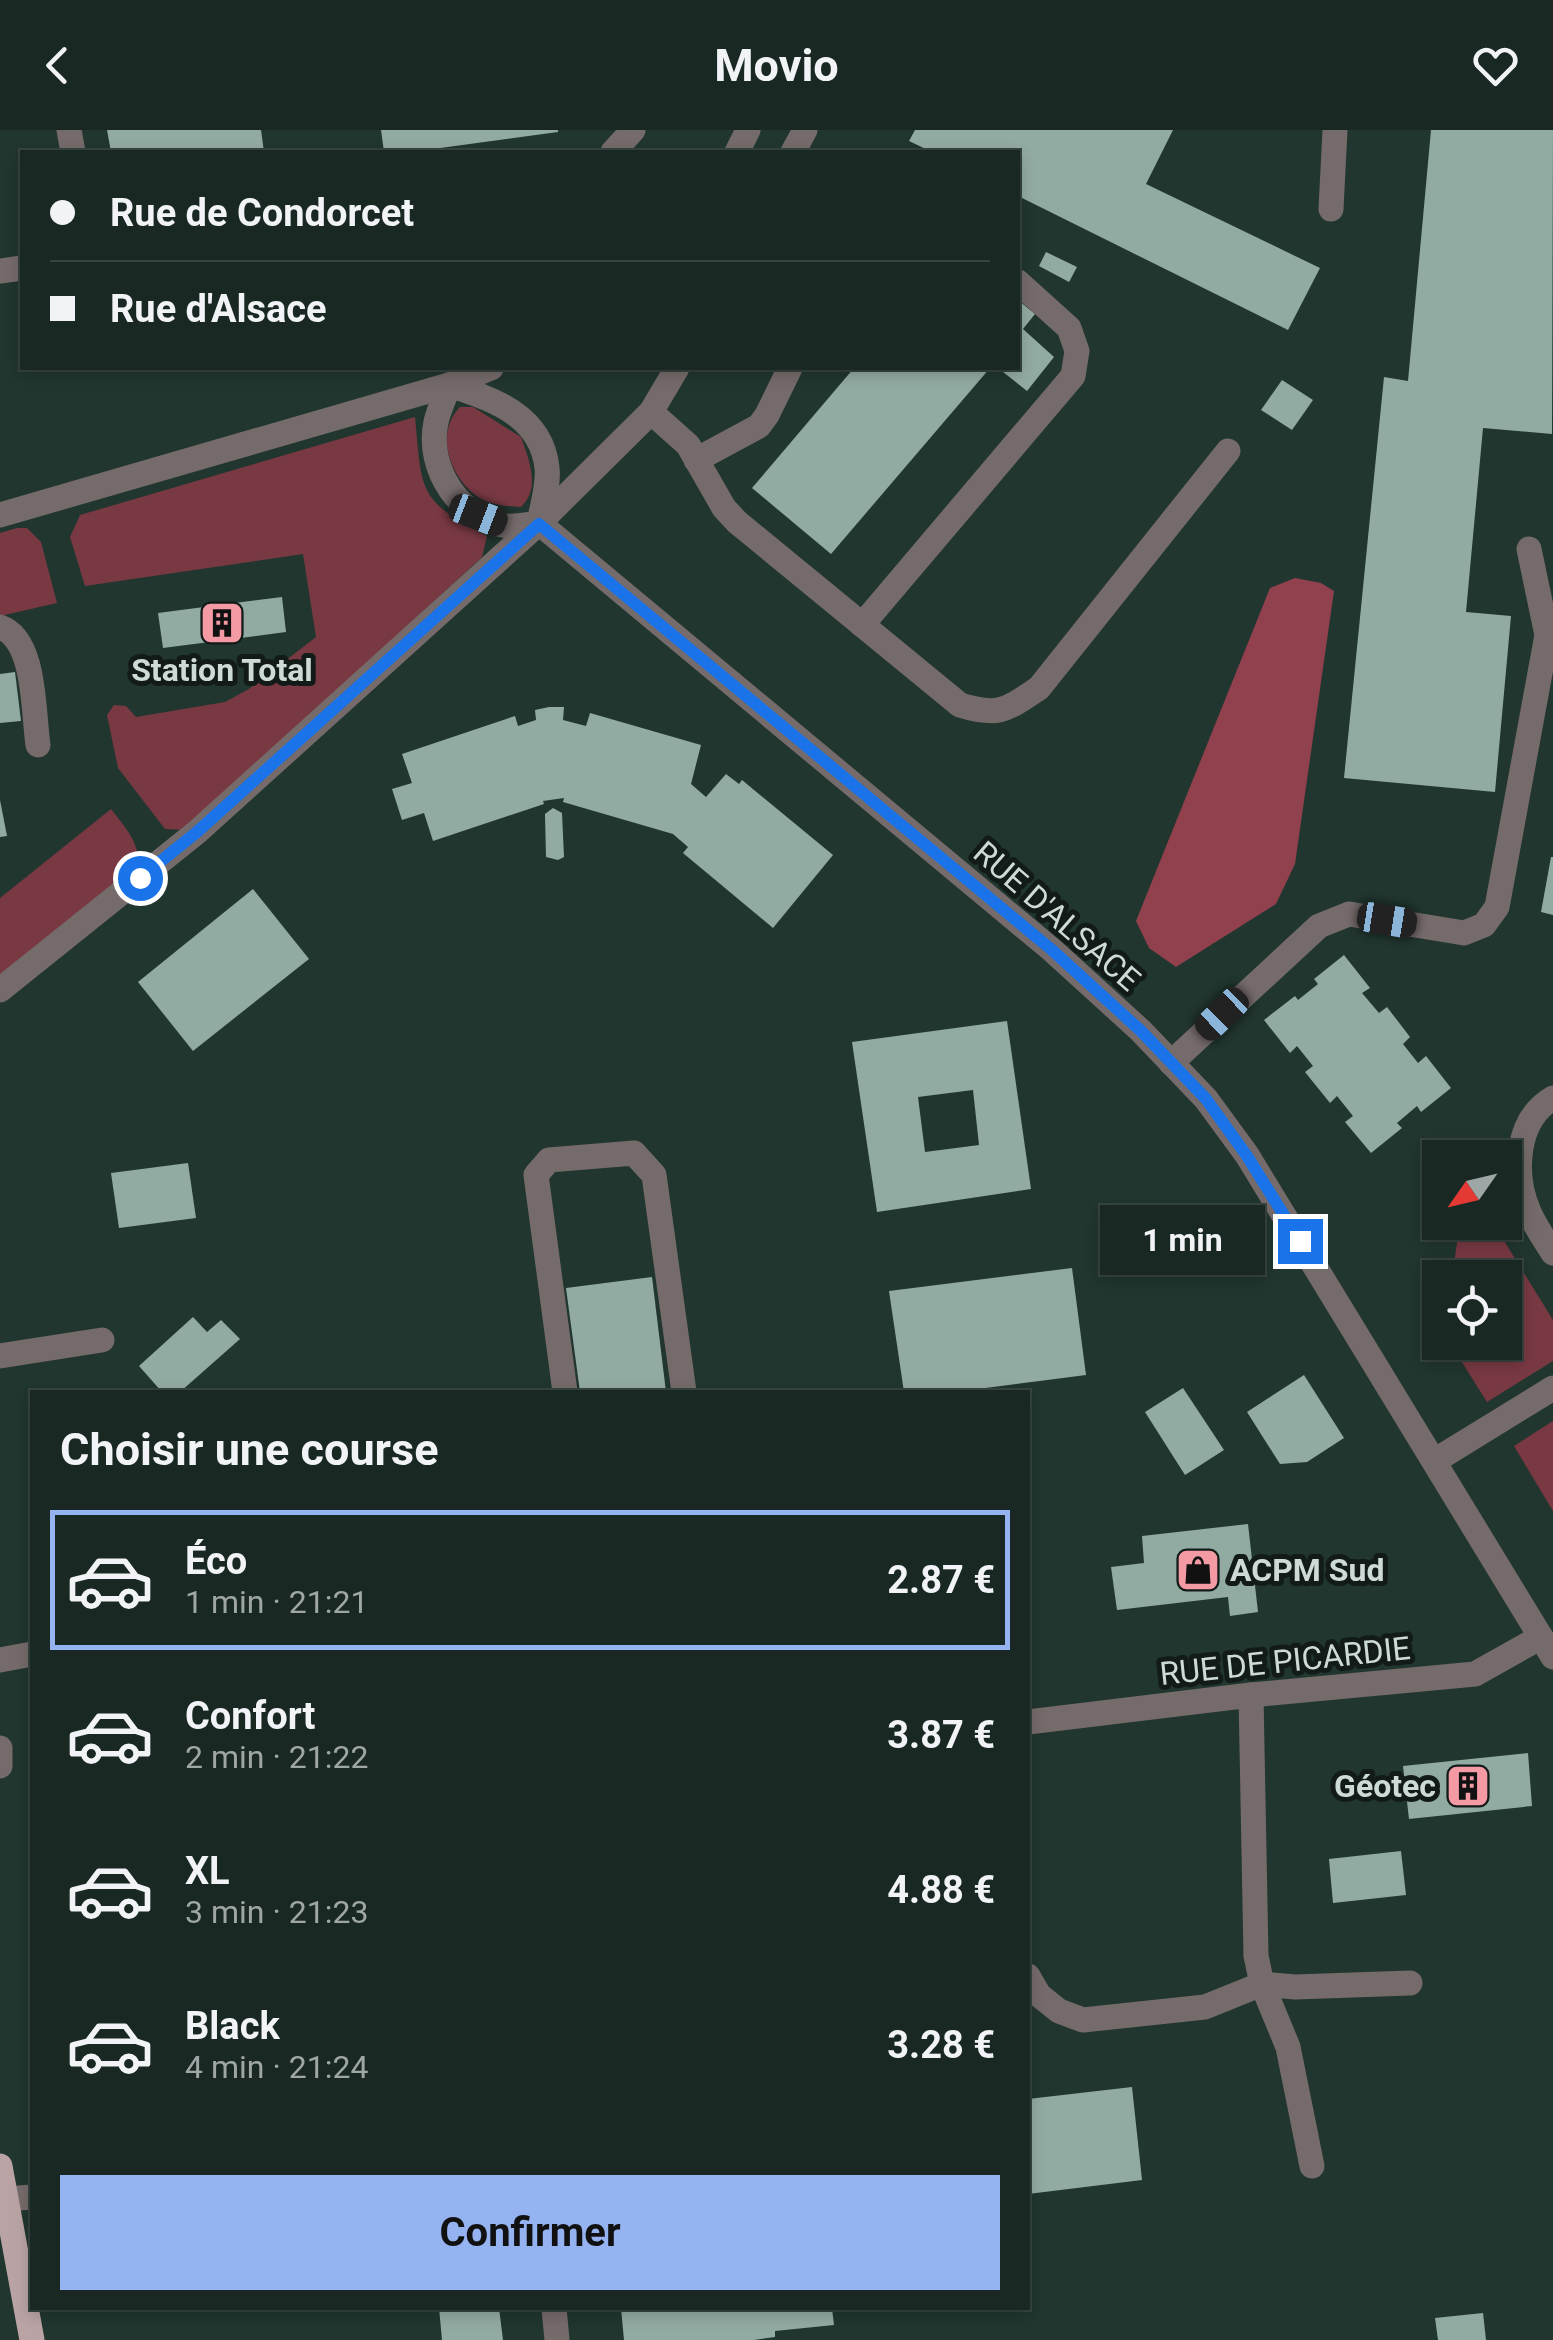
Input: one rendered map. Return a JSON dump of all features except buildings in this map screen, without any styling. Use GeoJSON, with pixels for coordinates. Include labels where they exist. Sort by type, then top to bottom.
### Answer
{"type":"FeatureCollection","features":[{"type":"Feature","properties":{"kind":"main road"},"geometry":{"type":"LineString","coordinates":[[0,2166],[32,2340]]}},
{"type":"Feature","properties":{"kind":"street"},"geometry":{"type":"LineString","coordinates":[[615,150],[633,130]]}},
{"type":"Feature","properties":{"kind":"street"},"geometry":{"type":"LineString","coordinates":[[1331,209],[1335,130]]}},
{"type":"Feature","properties":{"kind":"street"},"geometry":{"type":"LineString","coordinates":[[862,625],[1073,376],[1077,351],[1069,328],[1020,284]]}},
{"type":"Feature","properties":{"kind":"street"},"geometry":{"type":"LineString","coordinates":[[0,515],[449,385],[486,370]]}},
{"type":"Feature","properties":{"kind":"street"},"geometry":{"type":"LineString","coordinates":[[0,990],[197,832],[539,524],[650,412],[676,370]]}},
{"type":"Feature","properties":{"kind":"street"},"geometry":{"type":"LineString","coordinates":[[696,460],[759,426],[789,370]]}},
{"type":"Feature","properties":{"kind":"street"},"geometry":{"type":"LineString","coordinates":[[449,385],[490,397],[530,427],[548,470],[539,524]]}},
{"type":"Feature","properties":{"kind":"street"},"geometry":{"type":"LineString","coordinates":[[449,385],[436,422],[434,442],[436,463],[446,485],[478,515],[507,526],[539,524]]}},
{"type":"Feature","properties":{"kind":"street"},"geometry":{"type":"LineString","coordinates":[[650,412],[688,445],[724,508],[737,522],[960,704],[989,714],[1008,709],[1040,688],[1228,451]]}},
{"type":"Feature","properties":{"kind":"street","name":"RUE D'ALSACE"},"geometry":{"type":"LineString","coordinates":[[539,524],[1052,950],[1141,1031],[1206,1099],[1247,1156],[1547,1647]]}},
{"type":"Feature","properties":{"kind":"street"},"geometry":{"type":"LineString","coordinates":[[1171,1062],[1319,926],[1349,914],[1464,933],[1484,925],[1497,908],[1547,636],[1529,549]]}},
{"type":"Feature","properties":{"kind":"street"},"geometry":{"type":"LineString","coordinates":[[0,627],[15,636],[26,657],[38,744]]}},
{"type":"Feature","properties":{"kind":"street"},"geometry":{"type":"LineString","coordinates":[[1553,1098],[1542,1104],[1524,1134],[1518,1173],[1529,1211],[1553,1254]]}},
{"type":"Feature","properties":{"kind":"street"},"geometry":{"type":"LineString","coordinates":[[565,1390],[536,1175],[549,1160],[634,1153],[654,1175],[684,1390]]}},
{"type":"Feature","properties":{"kind":"street"},"geometry":{"type":"LineString","coordinates":[[0,1356],[102,1340]]}},
{"type":"Feature","properties":{"kind":"street"},"geometry":{"type":"LineString","coordinates":[[1436,1460],[1553,1388]]}},
{"type":"Feature","properties":{"kind":"street","name":"RUE DE PICARDIE"},"geometry":{"type":"LineString","coordinates":[[1030,1722],[1251,1695],[1475,1674],[1547,1647]]}},
{"type":"Feature","properties":{"kind":"street"},"geometry":{"type":"LineString","coordinates":[[0,1660],[30,1654]]}},
{"type":"Feature","properties":{"kind":"street"},"geometry":{"type":"LineString","coordinates":[[1251,1695],[1256,1956],[1262,1984],[1288,2047],[1312,2166]]}},
{"type":"Feature","properties":{"kind":"street"},"geometry":{"type":"LineString","coordinates":[[0,1748],[0,1766]]}},
{"type":"Feature","properties":{"kind":"street"},"geometry":{"type":"LineString","coordinates":[[1030,1979],[1040,1995],[1059,2011],[1082,2020],[1205,2006],[1262,1984],[1296,1987],[1410,1983]]}},
{"type":"Feature","properties":{"kind":"street"},"geometry":{"type":"LineString","coordinates":[[6,2200],[30,2197]]}},
{"type":"Feature","properties":{"kind":"street"},"geometry":{"type":"LineString","coordinates":[[554,2310],[557,2340]]}},
{"type":"Feature","properties":{"kind":"shaded area"},"geometry":{"type":"Polygon","coordinates":[[[460,407],[473,407],[521,437],[532,483],[521,507],[485,501],[458,475],[447,440],[452,417],[460,407]]]}},
{"type":"Feature","properties":{"kind":"shaded area"},"geometry":{"type":"Polygon","coordinates":[[[415,417],[419,462],[427,491],[447,513],[487,536],[482,557],[185,830],[165,829],[118,768],[107,715],[114,705],[126,706],[136,717],[225,702],[249,689],[316,637],[303,554],[85,586],[70,537],[80,515],[415,417]]]}},
{"type":"Feature","properties":{"kind":"shaded area"},"geometry":{"type":"Polygon","coordinates":[[[27,528],[41,542],[57,603],[0,616],[0,533],[27,528]]]}},
{"type":"Feature","properties":{"kind":"shaded area"},"geometry":{"type":"Polygon","coordinates":[[[1295,578],[1321,583],[1334,591],[1295,864],[1276,904],[1176,967],[1149,948],[1136,921],[1270,588],[1295,578]]]}},
{"type":"Feature","properties":{"kind":"shaded area"},"geometry":{"type":"Polygon","coordinates":[[[111,809],[134,842],[138,865],[0,976],[0,898],[111,809]]]}},
{"type":"Feature","properties":{"kind":"shaded area"},"geometry":{"type":"Polygon","coordinates":[[[1457,1240],[1504,1240],[1516,1260],[1455,1260],[1457,1240]]]}},
{"type":"Feature","properties":{"kind":"shaded area"},"geometry":{"type":"Polygon","coordinates":[[[1522,1270],[1553,1320],[1553,1361],[1487,1402],[1461,1360],[1522,1360],[1522,1270]]]}},
{"type":"Feature","properties":{"kind":"shaded area"},"geometry":{"type":"Polygon","coordinates":[[[1553,1421],[1553,1511],[1514,1446],[1553,1421]]]}},
{"type":"Feature","properties":{"kind":"place","name":"Station Total"},"geometry":{"type":"Point","coordinates":[222,623]}},
{"type":"Feature","properties":{"kind":"place","name":"ACPM Sud"},"geometry":{"type":"Point","coordinates":[1198,1570]}},
{"type":"Feature","properties":{"kind":"place","name":"Géotec"},"geometry":{"type":"Point","coordinates":[1468,1786]}},
{"type":"Feature","properties":{"kind":"route"},"geometry":{"type":"LineString","coordinates":[[140,878],[197,832],[539,524],[1052,950],[1141,1031],[1206,1099],[1300,1241]]}}]}
